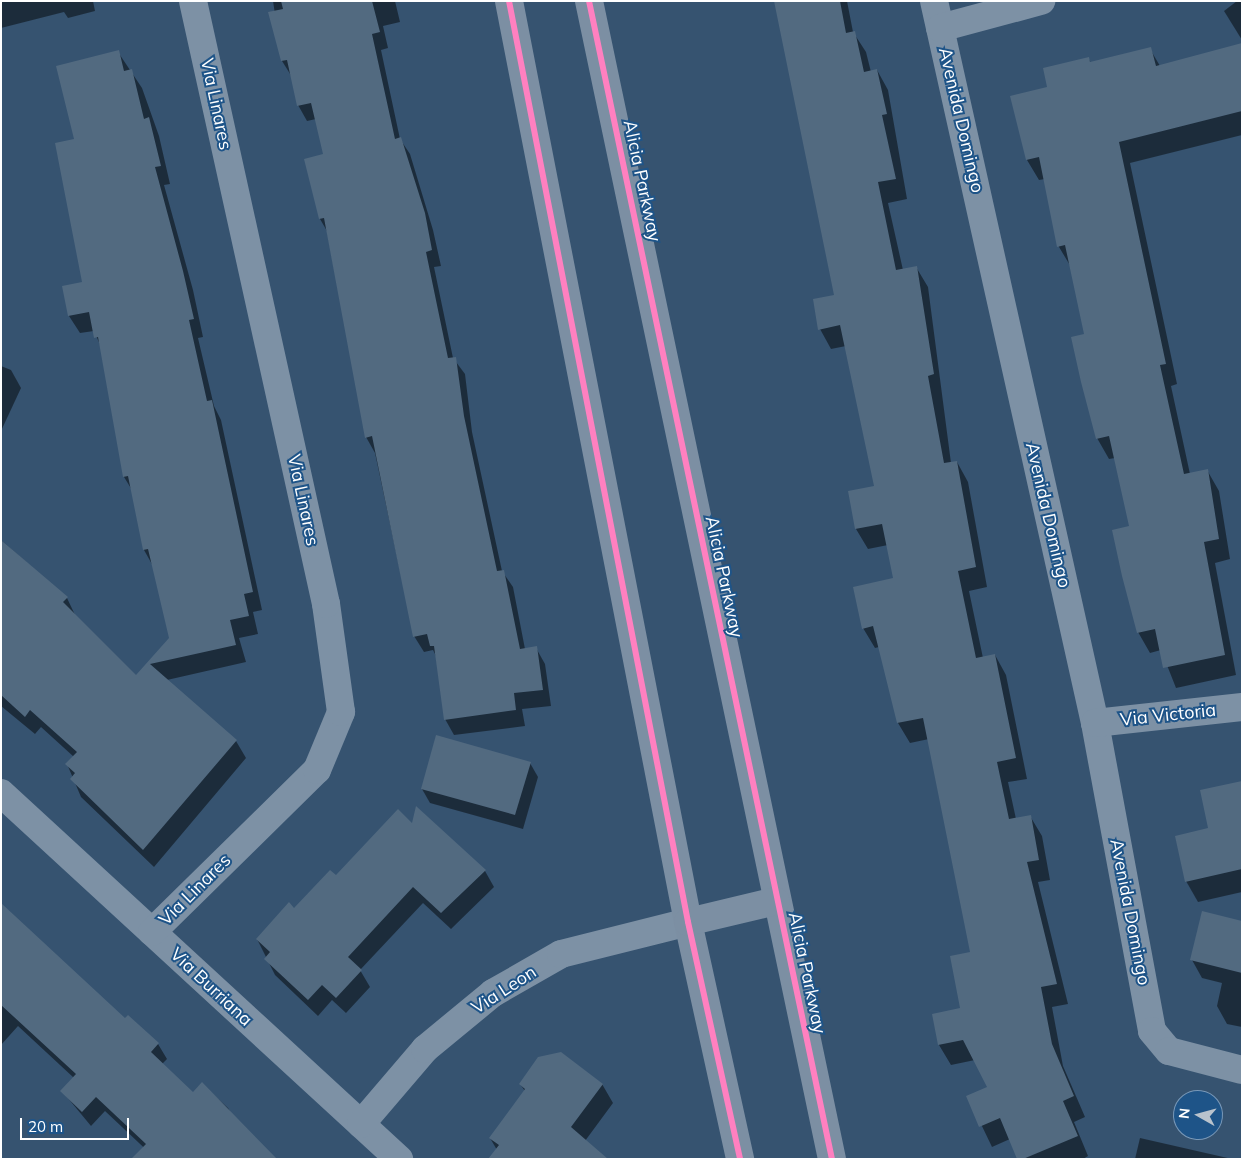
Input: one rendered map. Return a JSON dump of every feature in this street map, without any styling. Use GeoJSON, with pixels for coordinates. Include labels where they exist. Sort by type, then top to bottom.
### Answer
{"type":"FeatureCollection","features":[{"type":"Feature","properties":{"kind":"main road"},"geometry":{"type":"LineString","coordinates":[[509,1],[688,922],[740,1159]]}},
{"type":"Feature","properties":{"kind":"main road","name":"Alicia Parkway"},"geometry":{"type":"LineString","coordinates":[[589,1],[776,901],[832,1159]]}},
{"type":"Feature","properties":{"kind":"main road"},"geometry":{"type":"LineString","coordinates":[[688,922],[776,901]]}},
{"type":"Feature","properties":{"kind":"street","name":"Via Linares"},"geometry":{"type":"LineString","coordinates":[[152,932],[317,770],[341,712],[326,604],[193,1]]}},
{"type":"Feature","properties":{"kind":"street","name":"Avenida Domingo"},"geometry":{"type":"LineString","coordinates":[[934,1],[1095,723],[1152,1031],[1169,1051],[1242,1070]]}},
{"type":"Feature","properties":{"kind":"street"},"geometry":{"type":"LineString","coordinates":[[940,28],[1041,1]]}},
{"type":"Feature","properties":{"kind":"street","name":"Via Victoria"},"geometry":{"type":"LineString","coordinates":[[1095,723],[1242,707]]}},
{"type":"Feature","properties":{"kind":"street","name":"Via Burriana"},"geometry":{"type":"LineString","coordinates":[[1,794],[399,1159]]}},
{"type":"Feature","properties":{"kind":"street","name":"Via Leon"},"geometry":{"type":"LineString","coordinates":[[361,1124],[424,1048],[493,993],[561,954],[688,922]]}},
{"type":"Feature","properties":{"kind":"building"},"geometry":{"type":"Polygon","coordinates":[[[281,1],[372,1],[380,32],[372,34],[395,139],[401,137],[425,213],[432,250],[426,252],[448,358],[456,357],[464,416],[497,571],[504,570],[520,649],[537,646],[543,690],[514,693],[516,710],[444,720],[434,646],[430,646],[427,634],[413,637],[372,436],[365,438],[324,218],[319,219],[304,159],[323,154],[311,103],[297,106],[287,60],[281,61],[268,12],[283,9],[281,1]]]}},
{"type":"Feature","properties":{"kind":"building"},"geometry":{"type":"Polygon","coordinates":[[[774,1],[840,1],[846,33],[855,31],[864,72],[877,69],[887,114],[882,115],[896,179],[878,182],[896,270],[917,266],[934,374],[928,376],[944,463],[957,461],[976,567],[958,571],[976,658],[995,654],[1016,758],[997,762],[1009,819],[1031,815],[1039,860],[1027,862],[1057,984],[1041,987],[1052,1044],[1074,1096],[1063,1101],[1078,1136],[1023,1159],[1017,1159],[1000,1118],[979,1127],[966,1096],[987,1087],[963,1040],[938,1045],[932,1014],[960,1008],[950,956],[970,952],[923,718],[897,723],[873,626],[862,629],[853,587],[893,578],[882,524],[855,529],[848,491],[874,486],[840,325],[818,330],[813,299],[834,295],[774,1]]]}},
{"type":"Feature","properties":{"kind":"building"},"geometry":{"type":"Polygon","coordinates":[[[1242,43],[1242,111],[1119,142],[1166,364],[1160,365],[1184,474],[1208,469],[1219,539],[1204,542],[1225,655],[1163,668],[1155,629],[1137,633],[1112,530],[1129,526],[1109,436],[1096,439],[1081,382],[1071,337],[1084,334],[1065,245],[1057,247],[1039,157],[1026,160],[1010,96],[1047,87],[1043,68],[1089,57],[1090,62],[1151,47],[1156,66],[1242,43]]]}},
{"type":"Feature","properties":{"kind":"building"},"geometry":{"type":"Polygon","coordinates":[[[119,50],[124,71],[132,69],[144,119],[149,117],[161,166],[155,167],[183,271],[194,319],[189,320],[207,401],[212,400],[253,592],[244,594],[249,616],[230,620],[236,645],[150,664],[237,740],[143,850],[70,779],[75,773],[65,764],[77,752],[30,710],[25,717],[1,695],[1,540],[68,597],[63,602],[136,675],[169,638],[148,549],[143,550],[128,476],[123,477],[98,337],[94,338],[89,312],[68,316],[62,286],[82,282],[55,143],[74,139],[56,66],[119,50]]]}},
{"type":"Feature","properties":{"kind":"building"},"geometry":{"type":"Polygon","coordinates":[[[436,735],[531,762],[515,815],[421,789],[436,735]]]}},
{"type":"Feature","properties":{"kind":"building"},"geometry":{"type":"Polygon","coordinates":[[[1242,781],[1242,869],[1185,882],[1175,836],[1208,828],[1200,790],[1242,781]]]}},
{"type":"Feature","properties":{"kind":"building"},"geometry":{"type":"Polygon","coordinates":[[[416,806],[486,870],[441,913],[413,887],[348,957],[362,970],[336,998],[322,985],[308,1000],[264,959],[270,952],[256,939],[289,902],[294,908],[330,870],[336,875],[398,809],[412,823],[416,806]]]}},
{"type":"Feature","properties":{"kind":"building"},"geometry":{"type":"Polygon","coordinates":[[[1,903],[125,1018],[128,1015],[159,1043],[151,1052],[193,1092],[202,1082],[277,1159],[131,1159],[146,1144],[96,1097],[82,1112],[60,1091],[76,1074],[1,1005],[1,903]]]}},
{"type":"Feature","properties":{"kind":"building"},"geometry":{"type":"Polygon","coordinates":[[[1202,911],[1242,921],[1242,973],[1190,960],[1202,911]]]}},
{"type":"Feature","properties":{"kind":"building"},"geometry":{"type":"Polygon","coordinates":[[[561,1052],[603,1084],[571,1127],[608,1159],[488,1159],[499,1145],[489,1138],[525,1089],[519,1084],[538,1057],[561,1052]]]}},
{"type":"Feature","properties":{"kind":"cycle path"},"geometry":{"type":"LineString","coordinates":[[509,1],[688,922],[740,1159]]}},
{"type":"Feature","properties":{"kind":"cycle path"},"geometry":{"type":"LineString","coordinates":[[589,1],[832,1159]]}}]}
